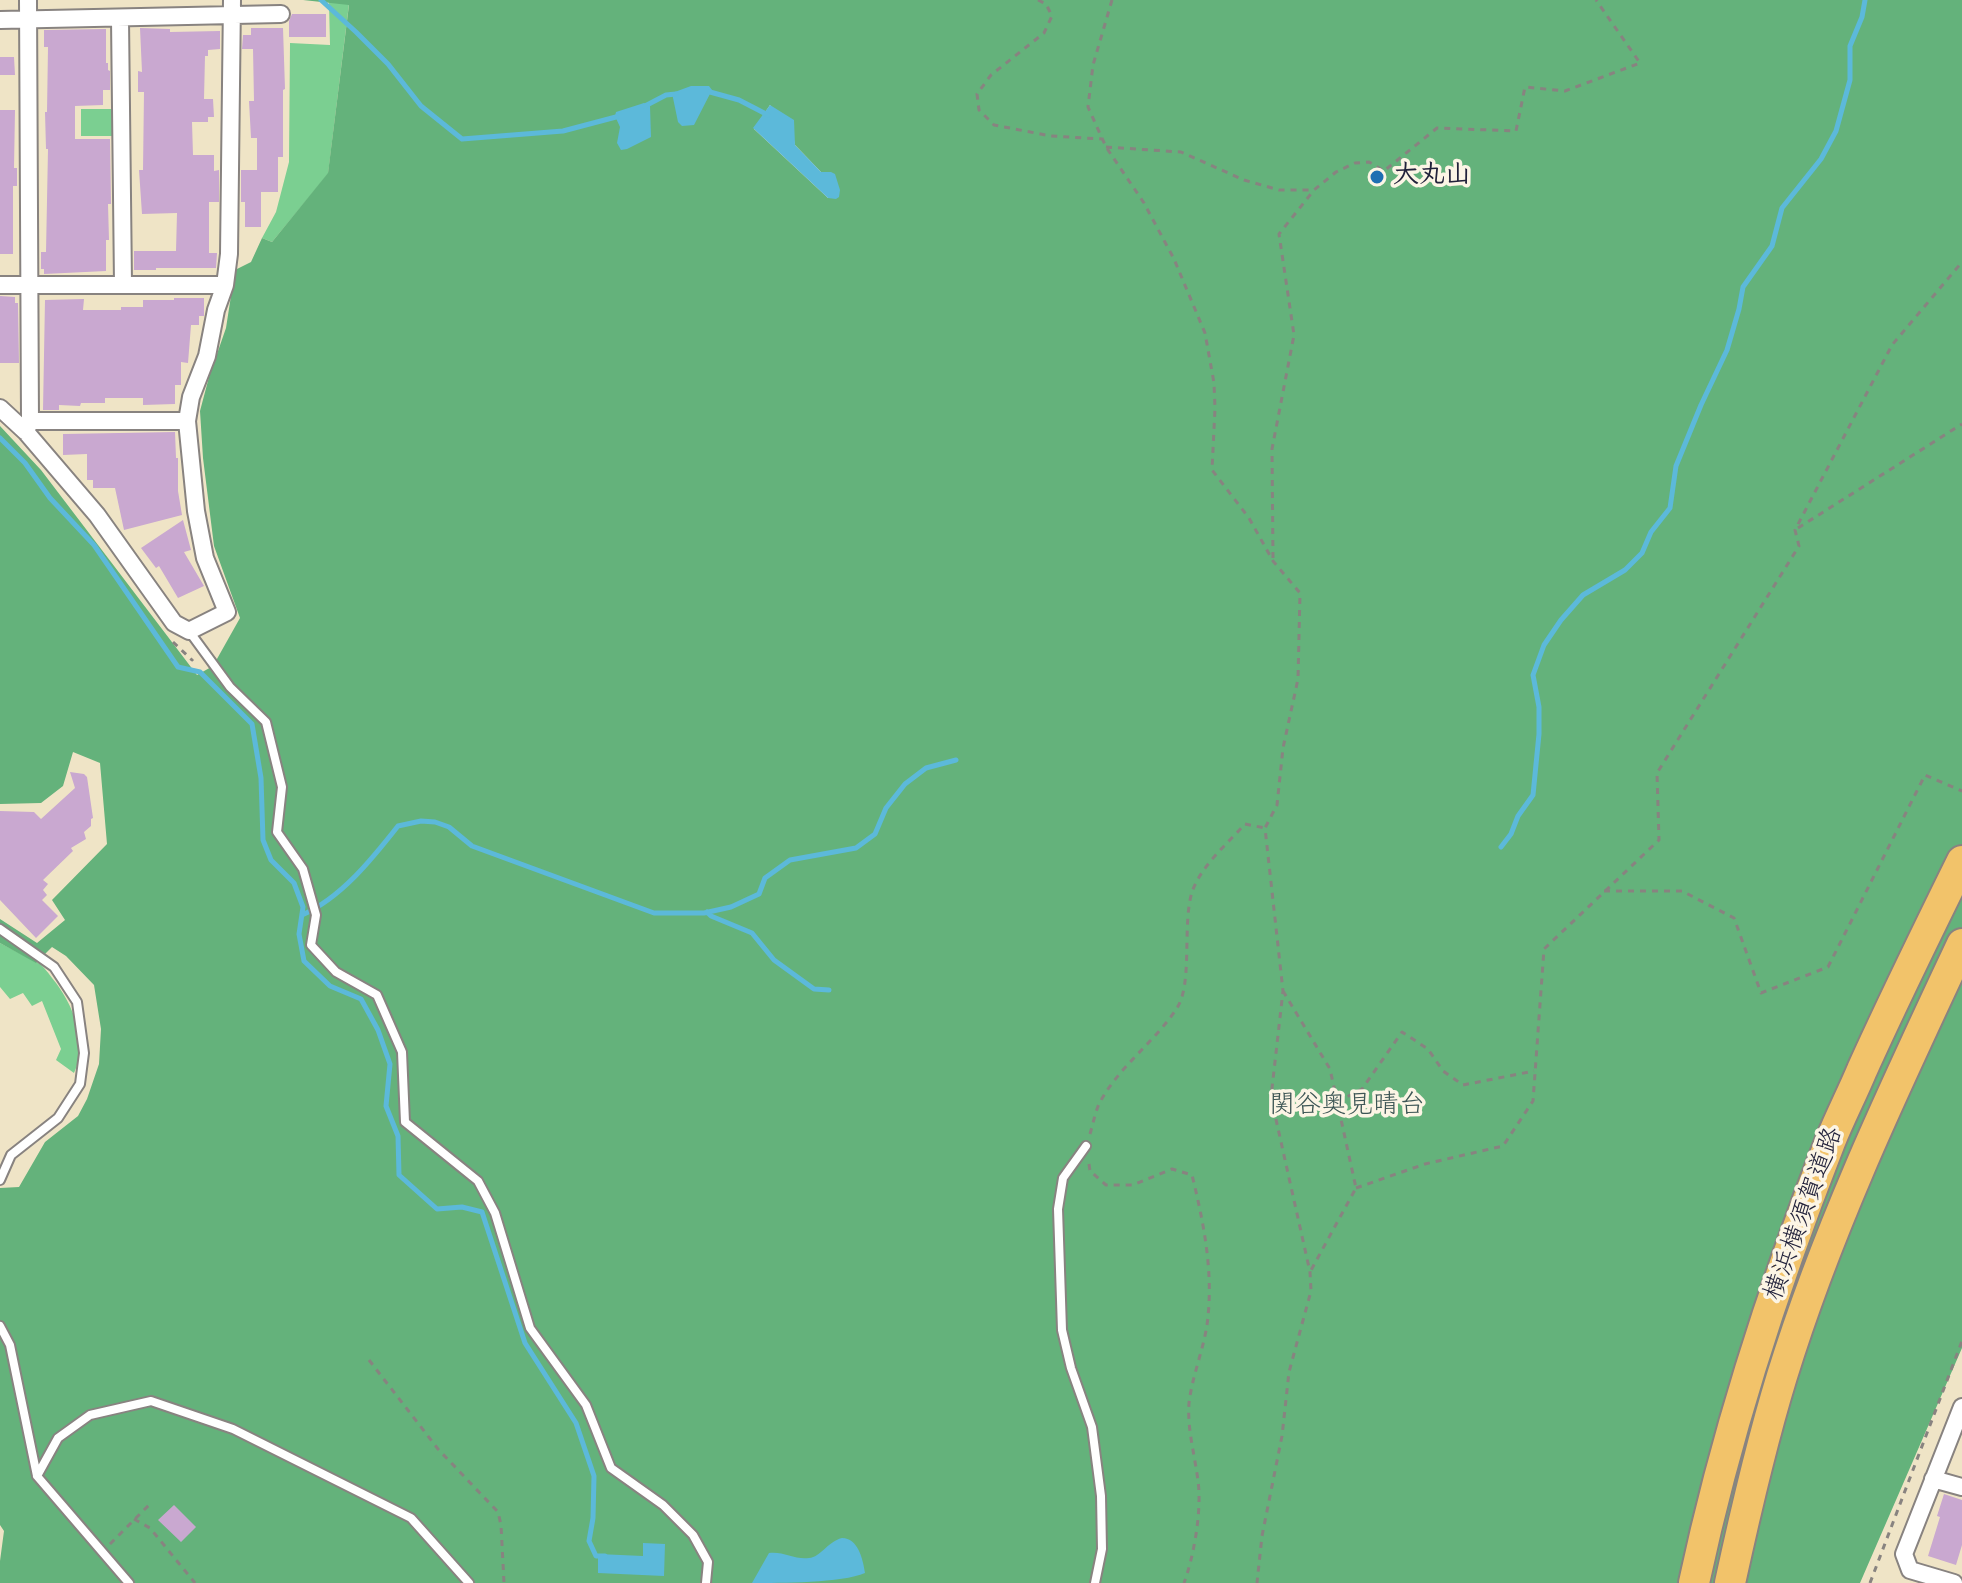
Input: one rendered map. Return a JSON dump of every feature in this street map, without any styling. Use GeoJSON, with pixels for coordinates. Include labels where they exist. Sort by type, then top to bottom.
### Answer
{"type":"FeatureCollection","features":[{"type":"Feature","properties":{"kind":"highway","name":"横浜横須賀道路"},"geometry":{"type":"LineString","coordinates":[[1694,1583],[1732,1429],[1777,1288],[1831,1140],[1898,990],[1962,861]]}},
{"type":"Feature","properties":{"kind":"highway","name":"横浜横須賀道路"},"geometry":{"type":"LineString","coordinates":[[1730,1583],[1770,1418],[1813,1287],[1888,1102],[1962,944]]}},
{"type":"Feature","properties":{"kind":"street"},"geometry":{"type":"LineString","coordinates":[[28,0],[28,427]]}},
{"type":"Feature","properties":{"kind":"street"},"geometry":{"type":"LineString","coordinates":[[0,20],[120,19],[232,8],[281,14]]}},
{"type":"Feature","properties":{"kind":"street"},"geometry":{"type":"LineString","coordinates":[[0,408],[28,427],[97,515],[174,623],[189,631],[227,612],[205,558],[196,511],[187,421],[191,397],[207,356],[216,310],[225,285],[229,240],[232,8]]}},
{"type":"Feature","properties":{"kind":"street"},"geometry":{"type":"LineString","coordinates":[[120,19],[123,284]]}},
{"type":"Feature","properties":{"kind":"street"},"geometry":{"type":"LineString","coordinates":[[0,285],[225,285]]}},
{"type":"Feature","properties":{"kind":"street"},"geometry":{"type":"LineString","coordinates":[[28,427],[187,421]]}},
{"type":"Feature","properties":{"kind":"street"},"geometry":{"type":"LineString","coordinates":[[1954,1583],[1910,1570],[1904,1554],[1962,1407]]}},
{"type":"Feature","properties":{"kind":"street"},"geometry":{"type":"LineString","coordinates":[[1933,1479],[1962,1487]]}},
{"type":"Feature","properties":{"kind":"lane"},"geometry":{"type":"LineString","coordinates":[[189,631],[230,687],[266,722],[282,787],[277,832],[303,869],[316,915],[311,945],[336,972],[377,995],[402,1052],[405,1122],[478,1181],[495,1213],[530,1328],[586,1405],[611,1468],[663,1505],[693,1535],[708,1562],[706,1583]]}},
{"type":"Feature","properties":{"kind":"lane"},"geometry":{"type":"LineString","coordinates":[[0,929],[54,967],[77,1002],[84,1053],[80,1084],[58,1118],[11,1155],[0,1180]]}},
{"type":"Feature","properties":{"kind":"lane"},"geometry":{"type":"LineString","coordinates":[[1086,1146],[1063,1178],[1058,1209],[1062,1330],[1071,1368],[1092,1427],[1101,1496],[1102,1549],[1095,1583]]}},
{"type":"Feature","properties":{"kind":"lane"},"geometry":{"type":"LineString","coordinates":[[0,1326],[10,1345],[37,1476],[129,1583]]}},
{"type":"Feature","properties":{"kind":"lane"},"geometry":{"type":"LineString","coordinates":[[37,1476],[58,1438],[90,1415],[151,1401],[233,1429],[411,1518],[469,1583]]}},
{"type":"Feature","properties":{"kind":"path"},"geometry":{"type":"LineString","coordinates":[[1038,0],[1046,4],[1052,16],[1044,33],[991,75],[977,94],[979,110],[994,125],[1051,136],[1102,139]]}},
{"type":"Feature","properties":{"kind":"path"},"geometry":{"type":"LineString","coordinates":[[1112,0],[1093,65],[1088,107],[1106,147],[1144,203],[1174,259],[1205,333],[1214,383],[1212,470],[1249,518],[1273,561],[1300,593],[1298,679],[1283,748],[1277,805],[1265,828],[1283,991],[1271,1097],[1310,1272],[1311,1291],[1289,1372],[1282,1436],[1262,1536],[1257,1583]]}},
{"type":"Feature","properties":{"kind":"path"},"geometry":{"type":"LineString","coordinates":[[1273,561],[1272,449],[1294,335],[1279,234],[1314,190],[1336,172],[1355,163],[1369,162],[1384,171],[1437,128],[1516,131],[1525,87],[1565,91],[1640,63],[1596,0]]}},
{"type":"Feature","properties":{"kind":"path"},"geometry":{"type":"LineString","coordinates":[[1106,147],[1181,152],[1244,180],[1279,190],[1314,190]]}},
{"type":"Feature","properties":{"kind":"path"},"geometry":{"type":"LineString","coordinates":[[1356,1188],[1425,1164],[1503,1146],[1533,1101],[1544,949],[1659,840],[1657,773],[1799,546],[1795,530],[1892,345],[1962,262]]}},
{"type":"Feature","properties":{"kind":"path"},"geometry":{"type":"LineString","coordinates":[[1795,530],[1962,424]]}},
{"type":"Feature","properties":{"kind":"path"},"geometry":{"type":"LineString","coordinates":[[1604,891],[1682,891],[1734,918],[1761,993],[1828,967],[1925,775],[1962,791]]}},
{"type":"Feature","properties":{"kind":"path"},"geometry":{"type":"LineString","coordinates":[[1184,1583],[1196,1542],[1199,1484],[1192,1449],[1189,1404],[1207,1325],[1209,1267],[1203,1221],[1192,1175],[1172,1169],[1133,1185],[1106,1185],[1090,1171],[1086,1146],[1099,1105],[1113,1083],[1178,1007],[1184,991],[1187,920],[1196,883],[1245,824],[1265,828]]}},
{"type":"Feature","properties":{"kind":"path"},"geometry":{"type":"LineString","coordinates":[[1283,991],[1330,1069],[1356,1188],[1310,1272]]}},
{"type":"Feature","properties":{"kind":"path"},"geometry":{"type":"LineString","coordinates":[[1337,1102],[1362,1089],[1402,1032],[1428,1049],[1443,1071],[1463,1085],[1535,1071]]}},
{"type":"Feature","properties":{"kind":"path"},"geometry":{"type":"LineString","coordinates":[[1870,1583],[1962,1341]]}},
{"type":"Feature","properties":{"kind":"path"},"geometry":{"type":"LineString","coordinates":[[369,1360],[438,1449],[498,1512],[504,1583]]}},
{"type":"Feature","properties":{"kind":"path"},"geometry":{"type":"LineString","coordinates":[[102,1553],[149,1505]]}},
{"type":"Feature","properties":{"kind":"path"},"geometry":{"type":"LineString","coordinates":[[134,1519],[150,1528],[195,1583]]}},
{"type":"Feature","properties":{"kind":"green space","name":"関谷奥見晴台"},"geometry":{"type":"Polygon","coordinates":[[[303,0],[1962,0],[1962,1348],[1860,1583],[0,1583],[4,1531],[0,1525],[0,1188],[19,1187],[45,1142],[78,1116],[99,1064],[101,1029],[94,985],[66,956],[52,947],[36,963],[0,943],[0,919],[37,943],[65,920],[52,900],[107,844],[100,763],[73,752],[63,786],[41,803],[0,804],[0,426],[41,470],[197,675],[213,666],[240,618],[214,546],[200,411],[226,328],[235,270],[251,262],[262,238],[272,242],[328,173],[349,5],[303,0]],[[770,105],[754,129],[828,198],[831,172],[821,172],[795,145],[770,105]]]}},
{"type":"Feature","properties":{"kind":"green space"},"geometry":{"type":"Polygon","coordinates":[[[329,2],[349,4],[328,174],[272,242],[262,238],[276,212],[289,162],[290,43],[330,45],[329,2]]]}},
{"type":"Feature","properties":{"kind":"green space"},"geometry":{"type":"Polygon","coordinates":[[[81,109],[113,109],[113,136],[81,136],[81,109]]]}},
{"type":"Feature","properties":{"kind":"green space"},"geometry":{"type":"Polygon","coordinates":[[[0,943],[42,965],[60,988],[72,1011],[79,1036],[80,1049],[74,1073],[56,1060],[61,1049],[42,1001],[32,1006],[23,993],[10,999],[0,987],[0,943]]]}},
{"type":"Feature","properties":{"kind":"water"},"geometry":{"type":"Polygon","coordinates":[[[691,86],[709,86],[712,90],[694,125],[682,126],[678,122],[672,93],[691,86]]]}},
{"type":"Feature","properties":{"kind":"water"},"geometry":{"type":"Polygon","coordinates":[[[644,103],[650,106],[651,137],[621,150],[617,143],[620,127],[616,112],[644,103]]]}},
{"type":"Feature","properties":{"kind":"water"},"geometry":{"type":"Polygon","coordinates":[[[770,105],[794,120],[795,145],[821,172],[835,174],[839,197],[828,198],[753,128],[770,105]]]}},
{"type":"Feature","properties":{"kind":"water"},"geometry":{"type":"Polygon","coordinates":[[[842,1538],[856,1545],[865,1573],[827,1581],[752,1583],[769,1553],[809,1558],[842,1538]]]}},
{"type":"Feature","properties":{"kind":"water"},"geometry":{"type":"Polygon","coordinates":[[[643,1543],[665,1544],[664,1576],[598,1573],[598,1554],[643,1556],[643,1543]]]}},
{"type":"Feature","properties":{"kind":"building"},"geometry":{"type":"Polygon","coordinates":[[[292,14],[326,14],[326,37],[289,37],[292,14]]]}},
{"type":"Feature","properties":{"kind":"building"},"geometry":{"type":"Polygon","coordinates":[[[140,28],[170,29],[170,32],[220,31],[220,49],[208,50],[208,56],[205,56],[204,99],[213,99],[214,117],[208,117],[208,122],[192,122],[193,155],[214,155],[214,171],[219,170],[219,202],[209,202],[209,253],[217,253],[216,268],[134,270],[134,251],[176,251],[177,213],[142,214],[139,170],[143,170],[144,92],[138,92],[138,71],[142,72],[140,28]]]}},
{"type":"Feature","properties":{"kind":"building"},"geometry":{"type":"Polygon","coordinates":[[[251,28],[283,28],[283,157],[278,157],[278,192],[261,192],[261,227],[245,227],[245,202],[241,202],[241,170],[257,170],[257,138],[251,138],[249,101],[254,101],[253,49],[242,49],[243,35],[251,35],[251,28]]]}},
{"type":"Feature","properties":{"kind":"building"},"geometry":{"type":"Polygon","coordinates":[[[106,29],[110,90],[103,90],[103,105],[75,106],[75,139],[110,139],[111,204],[108,204],[106,271],[44,274],[41,252],[46,252],[48,47],[44,47],[44,30],[106,29]]]}},
{"type":"Feature","properties":{"kind":"building"},"geometry":{"type":"Polygon","coordinates":[[[0,57],[14,57],[15,75],[0,75],[0,57]]]}},
{"type":"Feature","properties":{"kind":"building"},"geometry":{"type":"Polygon","coordinates":[[[0,110],[15,110],[14,168],[17,168],[17,186],[13,186],[13,254],[0,254],[0,110]]]}},
{"type":"Feature","properties":{"kind":"building"},"geometry":{"type":"Polygon","coordinates":[[[0,296],[15,297],[15,303],[18,303],[19,363],[0,363],[0,296]]]}},
{"type":"Feature","properties":{"kind":"building"},"geometry":{"type":"Polygon","coordinates":[[[204,298],[204,316],[199,316],[199,325],[191,325],[188,363],[181,362],[181,385],[175,385],[175,404],[143,405],[143,398],[105,398],[105,403],[59,405],[59,410],[43,410],[45,300],[84,299],[83,310],[121,310],[121,307],[143,307],[143,300],[204,298]]]}},
{"type":"Feature","properties":{"kind":"building"},"geometry":{"type":"Polygon","coordinates":[[[175,432],[182,515],[124,530],[115,488],[93,488],[93,480],[87,480],[87,454],[63,455],[63,434],[175,432]]]}},
{"type":"Feature","properties":{"kind":"building"},"geometry":{"type":"Polygon","coordinates":[[[183,520],[191,550],[184,552],[204,586],[178,598],[159,566],[156,568],[141,548],[183,520]]]}},
{"type":"Feature","properties":{"kind":"building"},"geometry":{"type":"Polygon","coordinates":[[[70,772],[87,777],[93,818],[91,826],[84,832],[86,839],[71,848],[73,851],[43,880],[48,884],[43,890],[47,895],[42,900],[58,916],[36,938],[0,900],[0,811],[34,812],[41,819],[75,788],[70,772]]]}},
{"type":"Feature","properties":{"kind":"building"},"geometry":{"type":"Polygon","coordinates":[[[1944,1494],[1962,1500],[1962,1545],[1956,1565],[1928,1556],[1944,1494]]]}},
{"type":"Feature","properties":{"kind":"building"},"geometry":{"type":"Polygon","coordinates":[[[174,1505],[196,1527],[181,1542],[158,1520],[174,1505]]]}},
{"type":"Feature","properties":{"kind":"waterway"},"geometry":{"type":"LineString","coordinates":[[321,0],[388,64],[421,106],[462,139],[563,131],[616,117]]}},
{"type":"Feature","properties":{"kind":"waterway"},"geometry":{"type":"LineString","coordinates":[[1501,847],[1533,795],[1539,734],[1539,707],[1533,675],[1544,645],[1583,595],[1625,570],[1642,553],[1651,532],[1670,508],[1676,466],[1727,350],[1743,287],[1772,246],[1782,208],[1821,159],[1836,131],[1850,80],[1850,46],[1862,17],[1865,0]]}},
{"type":"Feature","properties":{"kind":"waterway"},"geometry":{"type":"LineString","coordinates":[[710,92],[739,100],[768,115]]}},
{"type":"Feature","properties":{"kind":"waterway"},"geometry":{"type":"LineString","coordinates":[[645,106],[666,95],[676,94]]}},
{"type":"Feature","properties":{"kind":"waterway"},"geometry":{"type":"LineString","coordinates":[[0,438],[94,545],[178,667],[200,672],[252,724],[261,778],[263,840],[271,860],[294,883],[303,907],[299,934],[304,961],[330,986],[361,999],[378,1030],[390,1064],[386,1106],[398,1136],[399,1175],[437,1209],[462,1207],[482,1212],[525,1343],[576,1423],[594,1476],[589,1541],[596,1556],[605,1556]]}},
{"type":"Feature","properties":{"kind":"waterway"},"geometry":{"type":"LineString","coordinates":[[302,915],[343,888],[398,826],[421,821],[449,827],[472,846],[654,913],[704,913],[731,907],[759,894],[765,878],[790,860],[856,848],[875,834],[886,808],[905,784],[926,768],[956,760]]}},
{"type":"Feature","properties":{"kind":"waterway"},"geometry":{"type":"LineString","coordinates":[[707,912],[752,933],[774,960],[814,989],[829,990]]}},
{"type":"Feature","properties":{"kind":"place","name":"大丸山"},"geometry":{"type":"Point","coordinates":[1377,177]}}]}
